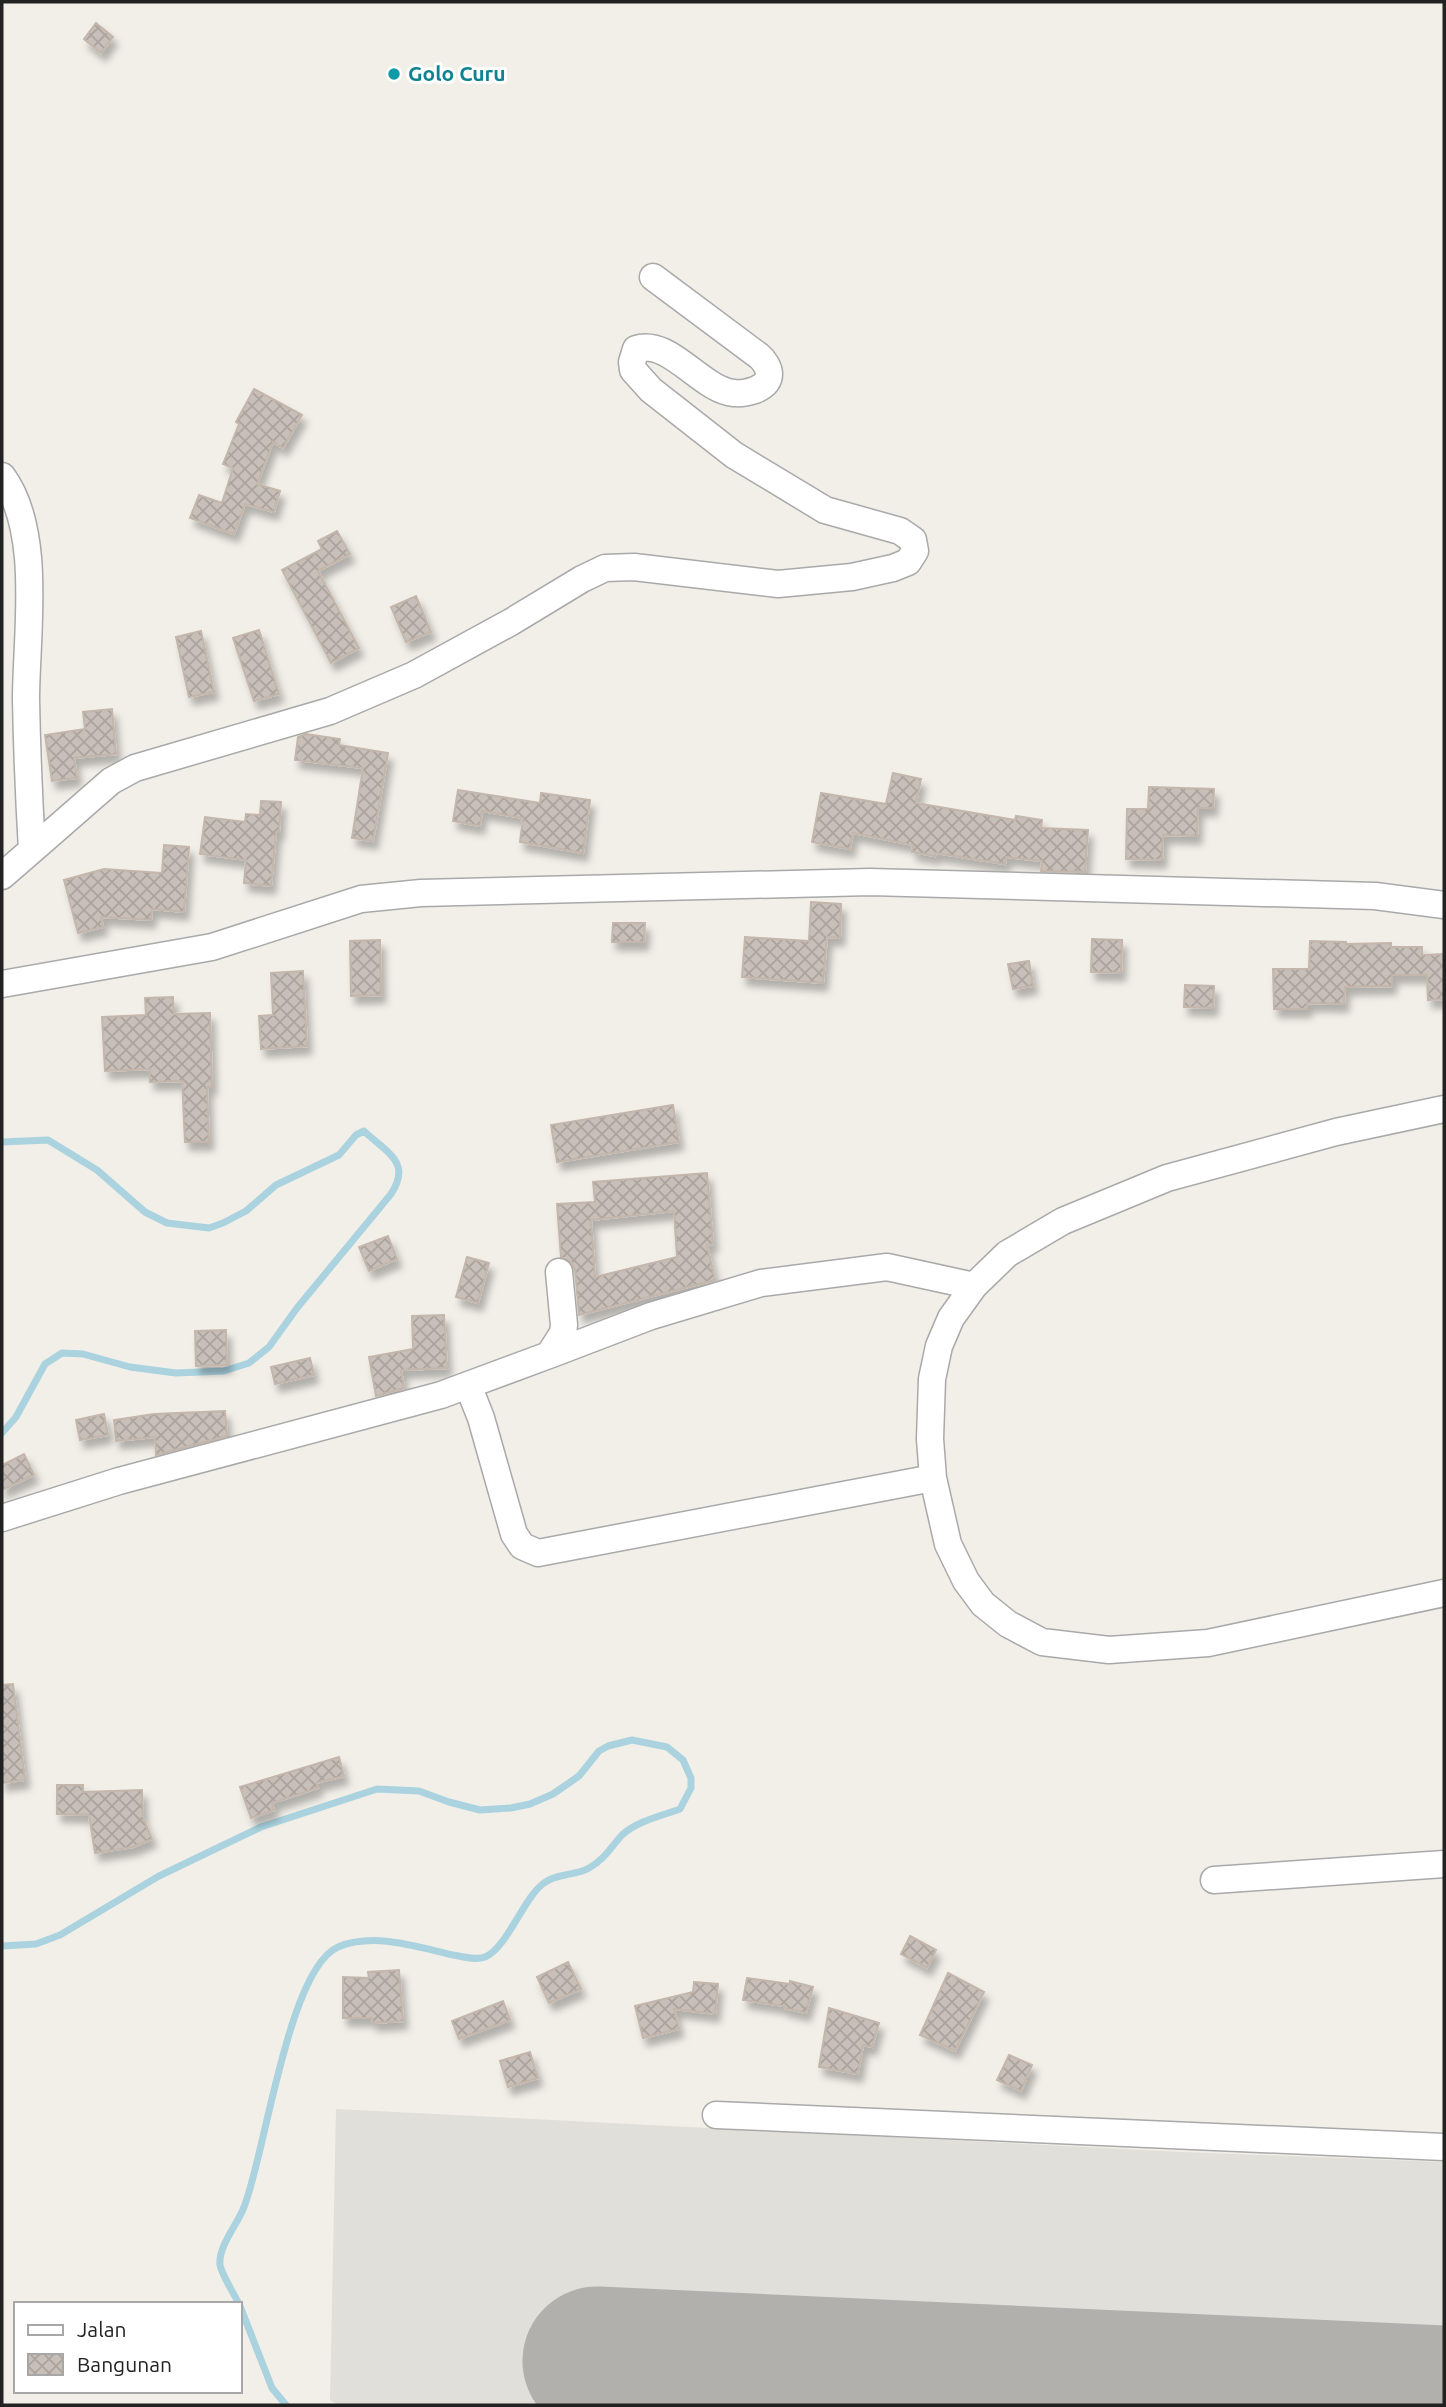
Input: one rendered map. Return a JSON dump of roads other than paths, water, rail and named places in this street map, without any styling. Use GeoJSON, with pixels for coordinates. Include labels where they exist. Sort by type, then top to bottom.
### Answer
{"type":"FeatureCollection","features":[{"type":"Feature","properties":{"kind":"street"},"geometry":{"type":"LineString","coordinates":[[2,876],[111,781],[135,768],[342,706],[414,674],[605,568],[634,567],[778,584],[852,577],[908,562],[915,551],[913,540],[900,531],[825,510],[734,455],[650,390],[634,370],[632,362],[636,349],[644,346],[678,361],[702,378],[733,393],[761,388],[767,382],[769,374],[765,361],[759,355],[653,277]]}},
{"type":"Feature","properties":{"kind":"street"},"geometry":{"type":"LineString","coordinates":[[2,475],[9,486],[24,528],[29,559],[26,699],[32,850]]}},
{"type":"Feature","properties":{"kind":"street"},"geometry":{"type":"LineString","coordinates":[[2,984],[212,947],[361,899],[421,893],[870,881],[1375,897],[1444,905]]}},
{"type":"Feature","properties":{"kind":"street"},"geometry":{"type":"LineString","coordinates":[[1444,1109],[1336,1132],[1167,1178],[1063,1222],[1007,1254],[974,1286],[951,1318],[939,1346],[932,1379],[930,1439],[933,1478],[948,1545],[966,1581],[983,1604],[1008,1624],[1042,1642],[1109,1650],[1208,1643],[1444,1592]]}},
{"type":"Feature","properties":{"kind":"street"},"geometry":{"type":"LineString","coordinates":[[2,1518],[119,1481],[441,1395],[651,1316],[761,1283],[887,1267],[974,1286]]}},
{"type":"Feature","properties":{"kind":"street"},"geometry":{"type":"LineString","coordinates":[[550,1355],[563,1333],[564,1325],[559,1272]]}},
{"type":"Feature","properties":{"kind":"street"},"geometry":{"type":"LineString","coordinates":[[468,1385],[481,1419],[514,1534],[522,1546],[538,1553],[933,1478]]}},
{"type":"Feature","properties":{"kind":"street"},"geometry":{"type":"LineString","coordinates":[[1214,1880],[1444,1864]]}},
{"type":"Feature","properties":{"kind":"street"},"geometry":{"type":"LineString","coordinates":[[716,2115],[1444,2147]]}},
{"type":"Feature","properties":{"kind":"waterway"},"geometry":{"type":"LineString","coordinates":[[2,1142],[48,1140],[97,1170],[145,1212],[167,1223],[209,1228],[246,1211],[276,1185],[339,1155],[356,1135],[364,1131],[394,1159],[399,1174],[391,1194],[297,1308],[269,1347],[249,1363],[224,1371],[176,1373],[130,1367],[83,1354],[62,1353],[45,1364],[16,1417],[2,1433]]}},
{"type":"Feature","properties":{"kind":"waterway"},"geometry":{"type":"LineString","coordinates":[[2,1946],[36,1944],[60,1935],[159,1876],[261,1827],[377,1789],[419,1791],[480,1810],[511,1808],[530,1804],[553,1794],[579,1776],[599,1751],[608,1746],[632,1740],[667,1747],[683,1760],[691,1778],[691,1788],[680,1809],[628,1830],[589,1868],[544,1883],[529,1899],[501,1944],[485,1957],[469,1958],[396,1942],[366,1941],[338,1947],[320,1962],[305,1990],[292,2025],[244,2207],[220,2258],[223,2274],[238,2302]]}},
{"type":"Feature","properties":{"kind":"waterway"},"geometry":{"type":"LineString","coordinates":[[242,2311],[272,2388],[286,2405]]}},
{"type":"Feature","properties":{"kind":"place","name":"Golo Curu"},"geometry":{"type":"Point","coordinates":[394,74]}}]}
